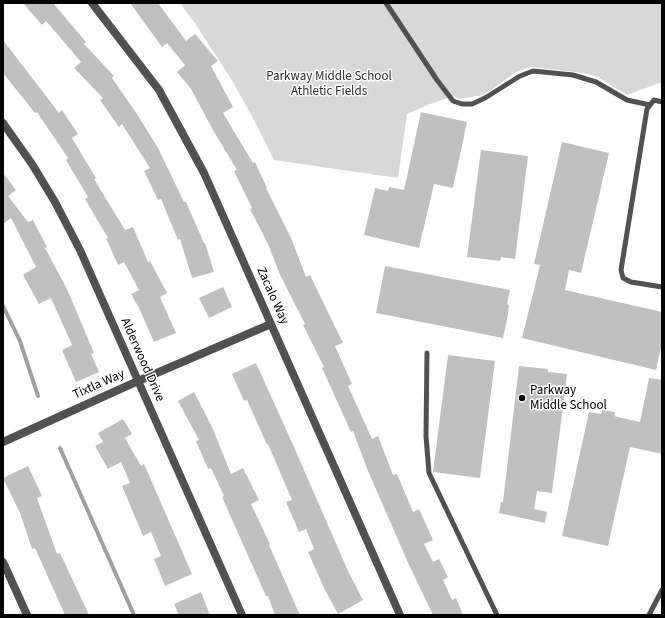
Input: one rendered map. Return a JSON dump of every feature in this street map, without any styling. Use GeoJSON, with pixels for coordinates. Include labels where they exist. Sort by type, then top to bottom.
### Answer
{"type":"FeatureCollection","features":[{"type":"Feature","properties":{"kind":"street","name":"Zacalo Way"},"geometry":{"type":"LineString","coordinates":[[92,3],[159,90],[204,172],[400,615]]}},
{"type":"Feature","properties":{"kind":"street","name":"Alderwood Drive"},"geometry":{"type":"LineString","coordinates":[[3,123],[32,164],[77,243],[242,615]]}},
{"type":"Feature","properties":{"kind":"street","name":"Tixtla Way"},"geometry":{"type":"LineString","coordinates":[[3,442],[138,381],[271,324]]}},
{"type":"Feature","properties":{"kind":"street"},"geometry":{"type":"LineString","coordinates":[[3,562],[26,615]]}},
{"type":"Feature","properties":{"kind":"lane"},"geometry":{"type":"LineString","coordinates":[[386,3],[437,80],[453,101],[462,104],[472,104],[485,98],[520,76],[533,71],[573,75],[596,82],[627,100],[650,105]]}},
{"type":"Feature","properties":{"kind":"lane"},"geometry":{"type":"LineString","coordinates":[[662,102],[654,100],[647,109],[621,270],[623,278],[631,282],[662,287]]}},
{"type":"Feature","properties":{"kind":"lane"},"geometry":{"type":"LineString","coordinates":[[427,354],[426,436],[429,473],[497,615]]}},
{"type":"Feature","properties":{"kind":"lane"},"geometry":{"type":"LineString","coordinates":[[648,615],[662,590]]}},
{"type":"Feature","properties":{"kind":"green space","name":"Parkway Middle School Athletic Fields"},"geometry":{"type":"Polygon","coordinates":[[[180,3],[662,3],[662,82],[627,95],[598,77],[584,73],[531,67],[516,72],[484,95],[459,99],[454,96],[407,114],[398,178],[274,160],[233,82],[180,3]]]}},
{"type":"Feature","properties":{"kind":"building"},"geometry":{"type":"Polygon","coordinates":[[[23,3],[53,3],[86,42],[84,44],[114,76],[112,78],[158,148],[184,202],[186,202],[205,243],[214,272],[192,278],[180,239],[178,240],[161,199],[158,200],[144,171],[150,168],[122,124],[119,127],[100,100],[103,98],[74,68],[81,62],[46,21],[42,25],[23,3]]]}},
{"type":"Feature","properties":{"kind":"building"},"geometry":{"type":"Polygon","coordinates":[[[130,3],[158,3],[186,41],[195,34],[218,61],[211,66],[233,107],[223,113],[253,163],[255,162],[291,238],[306,277],[310,275],[343,343],[335,346],[352,384],[348,386],[372,439],[378,436],[393,475],[397,474],[413,512],[419,509],[433,540],[424,544],[433,562],[439,559],[448,577],[443,580],[452,600],[456,598],[463,615],[433,615],[409,565],[368,471],[353,431],[351,432],[322,368],[324,367],[303,325],[305,324],[280,275],[268,244],[250,209],[252,208],[234,171],[237,170],[191,89],[177,72],[185,65],[167,43],[162,47],[130,3]]]}},
{"type":"Feature","properties":{"kind":"building"},"geometry":{"type":"Polygon","coordinates":[[[3,40],[59,113],[62,110],[78,134],[72,138],[96,178],[94,179],[125,230],[133,227],[148,262],[150,261],[167,293],[160,297],[176,333],[154,342],[131,294],[139,290],[124,262],[118,265],[106,238],[108,238],[85,199],[88,197],[66,160],[68,158],[37,112],[35,113],[3,73],[3,40]]]}},
{"type":"Feature","properties":{"kind":"building"},"geometry":{"type":"Polygon","coordinates":[[[421,112],[467,122],[453,188],[434,184],[419,248],[364,235],[375,188],[388,191],[389,187],[404,190],[421,112]]]}},
{"type":"Feature","properties":{"kind":"building"},"geometry":{"type":"Polygon","coordinates":[[[562,142],[609,153],[581,273],[569,270],[565,290],[662,312],[662,343],[656,370],[522,338],[540,265],[534,264],[562,142]]]}},
{"type":"Feature","properties":{"kind":"building"},"geometry":{"type":"Polygon","coordinates":[[[481,150],[528,156],[515,259],[501,257],[500,261],[467,257],[481,150]]]}},
{"type":"Feature","properties":{"kind":"building"},"geometry":{"type":"Polygon","coordinates":[[[3,173],[16,190],[8,196],[28,222],[33,220],[47,247],[45,248],[67,289],[94,353],[91,354],[99,372],[76,382],[62,350],[72,345],[51,298],[39,304],[23,275],[36,267],[11,218],[3,224],[3,173]]]}},
{"type":"Feature","properties":{"kind":"building"},"geometry":{"type":"Polygon","coordinates":[[[385,266],[510,290],[507,304],[509,305],[507,320],[503,338],[376,313],[385,266]]]}},
{"type":"Feature","properties":{"kind":"building"},"geometry":{"type":"Polygon","coordinates":[[[223,287],[232,307],[209,318],[199,298],[223,287]]]}},
{"type":"Feature","properties":{"kind":"building"},"geometry":{"type":"Polygon","coordinates":[[[448,355],[495,361],[480,478],[433,472],[448,355]]]}},
{"type":"Feature","properties":{"kind":"building"},"geometry":{"type":"Polygon","coordinates":[[[256,363],[348,571],[363,600],[338,614],[325,590],[308,552],[314,549],[306,529],[299,532],[286,502],[292,500],[268,444],[267,445],[247,400],[244,401],[232,374],[256,363]]]}},
{"type":"Feature","properties":{"kind":"building"},"geometry":{"type":"Polygon","coordinates":[[[519,366],[548,369],[548,372],[567,374],[552,493],[537,491],[534,509],[547,512],[545,523],[499,513],[501,502],[503,502],[519,366]]]}},
{"type":"Feature","properties":{"kind":"building"},"geometry":{"type":"Polygon","coordinates":[[[649,378],[662,380],[662,454],[630,447],[608,546],[562,536],[589,412],[601,414],[602,410],[615,412],[614,416],[640,422],[649,378]]]}},
{"type":"Feature","properties":{"kind":"building"},"geometry":{"type":"Polygon","coordinates":[[[194,392],[212,427],[231,474],[243,468],[259,500],[251,504],[270,544],[269,545],[300,615],[275,615],[268,596],[266,596],[222,497],[224,496],[211,468],[208,469],[196,441],[199,440],[178,401],[194,392]]]}},
{"type":"Feature","properties":{"kind":"building"},"geometry":{"type":"Polygon","coordinates":[[[123,419],[132,434],[125,438],[141,466],[144,464],[192,574],[165,586],[154,559],[161,556],[151,532],[143,536],[122,486],[130,483],[121,462],[108,469],[95,446],[103,442],[98,433],[123,419]]]}},
{"type":"Feature","properties":{"kind":"building"},"geometry":{"type":"Polygon","coordinates":[[[28,466],[42,496],[37,498],[57,554],[60,553],[89,615],[65,615],[35,548],[32,549],[20,513],[3,478],[28,466]]]}},
{"type":"Feature","properties":{"kind":"building"},"geometry":{"type":"Polygon","coordinates":[[[201,592],[210,615],[179,615],[174,604],[201,592]]]}},
{"type":"Feature","properties":{"kind":"waterway"},"geometry":{"type":"LineString","coordinates":[[3,306],[20,341],[38,396]]}},
{"type":"Feature","properties":{"kind":"waterway"},"geometry":{"type":"LineString","coordinates":[[60,448],[134,615]]}},
{"type":"Feature","properties":{"kind":"place","name":"Parkway Middle School"},"geometry":{"type":"Point","coordinates":[522,398]}}]}
